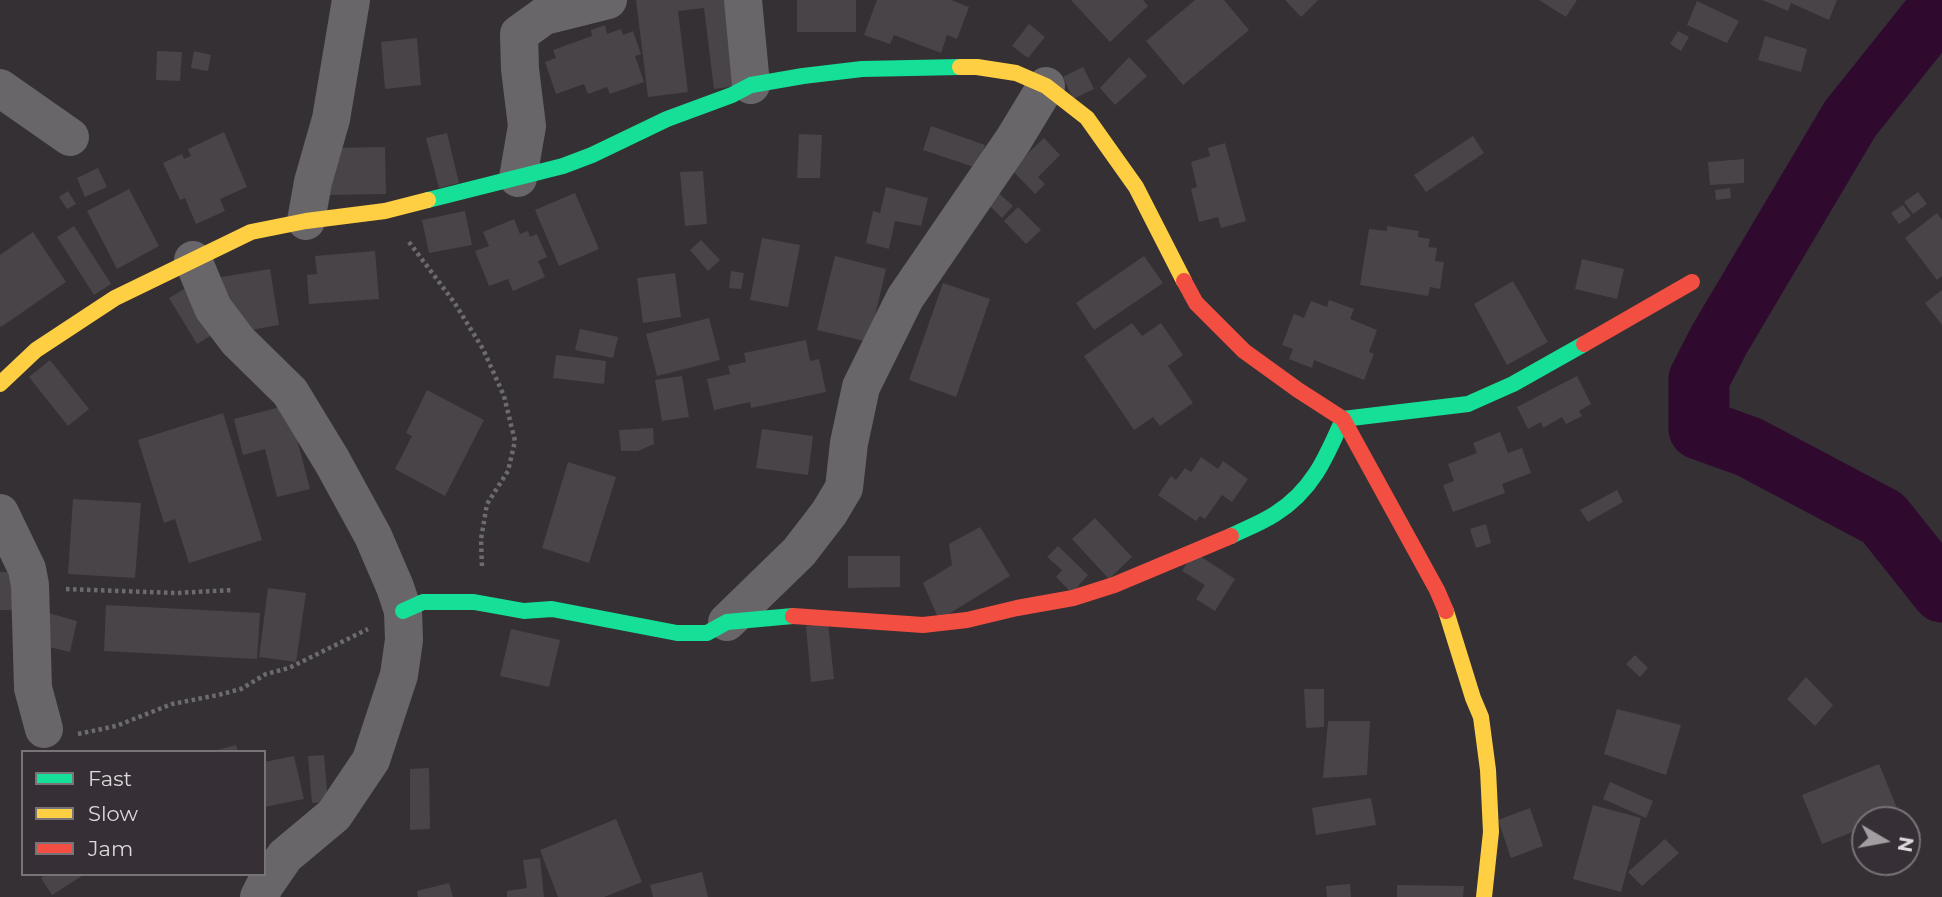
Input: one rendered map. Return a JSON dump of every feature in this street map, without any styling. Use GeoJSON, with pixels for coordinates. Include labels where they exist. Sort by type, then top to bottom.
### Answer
{"type":"FeatureCollection","features":[{"type":"Feature","properties":{"kind":"street"},"geometry":{"type":"LineString","coordinates":[[306,221],[313,182],[331,119],[351,0]]}},
{"type":"Feature","properties":{"kind":"street"},"geometry":{"type":"LineString","coordinates":[[518,178],[527,126],[519,34],[544,16],[608,0]]}},
{"type":"Feature","properties":{"kind":"street"},"geometry":{"type":"LineString","coordinates":[[743,0],[751,85]]}},
{"type":"Feature","properties":{"kind":"street"},"geometry":{"type":"LineString","coordinates":[[0,383],[36,350],[115,298],[251,232],[306,221],[385,211],[562,166],[751,85],[862,69],[976,67],[1016,74],[1046,86],[1087,118],[1136,187],[1196,303],[1244,351],[1342,419],[1437,590],[1481,717],[1489,784],[1491,832],[1484,897]]}},
{"type":"Feature","properties":{"kind":"street"},"geometry":{"type":"LineString","coordinates":[[402,611],[422,602],[484,603],[524,611],[552,609],[677,633],[707,633],[727,622],[799,552],[829,513],[844,488],[849,443],[861,387],[905,298],[1014,139],[1046,86]]}},
{"type":"Feature","properties":{"kind":"street"},"geometry":{"type":"LineString","coordinates":[[0,88],[69,137]]}},
{"type":"Feature","properties":{"kind":"street"},"geometry":{"type":"LineString","coordinates":[[193,260],[213,308],[238,341],[290,392],[332,461],[373,536],[395,587],[402,611],[404,640],[399,675],[371,760],[334,815],[285,856],[259,897]]}},
{"type":"Feature","properties":{"kind":"street"},"geometry":{"type":"LineString","coordinates":[[1342,419],[1468,404],[1513,384],[1692,282]]}},
{"type":"Feature","properties":{"kind":"street"},"geometry":{"type":"LineString","coordinates":[[727,622],[790,616],[923,625],[967,620],[1073,598],[1114,585],[1218,543],[1274,515],[1312,481],[1328,453],[1342,419]]}},
{"type":"Feature","properties":{"kind":"street"},"geometry":{"type":"LineString","coordinates":[[0,513],[27,569],[30,585],[33,688],[44,729]]}},
{"type":"Feature","properties":{"kind":"path"},"geometry":{"type":"LineString","coordinates":[[385,211],[454,302],[483,349],[504,396],[515,441],[508,471],[487,504],[481,539],[484,603]]}},
{"type":"Feature","properties":{"kind":"path"},"geometry":{"type":"LineString","coordinates":[[30,585],[176,593],[233,590]]}},
{"type":"Feature","properties":{"kind":"path"},"geometry":{"type":"LineString","coordinates":[[44,729],[68,736],[80,734],[116,726],[172,704],[241,689],[266,674],[289,668],[402,611]]}},
{"type":"Feature","properties":{"kind":"building"},"geometry":{"type":"Polygon","coordinates":[[[636,0],[735,0],[745,85],[714,89],[704,8],[678,11],[688,92],[648,97],[636,0]]]}},
{"type":"Feature","properties":{"kind":"building"},"geometry":{"type":"Polygon","coordinates":[[[797,0],[856,0],[856,32],[797,32],[797,0]]]}},
{"type":"Feature","properties":{"kind":"building"},"geometry":{"type":"Polygon","coordinates":[[[877,0],[951,0],[969,7],[957,39],[947,35],[941,53],[894,35],[890,44],[864,35],[877,0]]]}},
{"type":"Feature","properties":{"kind":"building"},"geometry":{"type":"Polygon","coordinates":[[[1071,0],[1143,0],[1148,6],[1110,42],[1071,0]]]}},
{"type":"Feature","properties":{"kind":"building"},"geometry":{"type":"Polygon","coordinates":[[[1195,0],[1224,0],[1249,30],[1183,85],[1146,41],[1195,0]]]}},
{"type":"Feature","properties":{"kind":"building"},"geometry":{"type":"Polygon","coordinates":[[[1285,0],[1318,0],[1301,17],[1285,0]]]}},
{"type":"Feature","properties":{"kind":"building"},"geometry":{"type":"Polygon","coordinates":[[[1539,0],[1577,0],[1566,17],[1539,0]]]}},
{"type":"Feature","properties":{"kind":"building"},"geometry":{"type":"Polygon","coordinates":[[[1762,0],[1837,0],[1829,20],[1791,3],[1788,11],[1762,0]]]}},
{"type":"Feature","properties":{"kind":"building"},"geometry":{"type":"Polygon","coordinates":[[[1697,1],[1739,21],[1727,43],[1687,25],[1697,1]]]}},
{"type":"Feature","properties":{"kind":"building"},"geometry":{"type":"Polygon","coordinates":[[[1029,24],[1045,37],[1028,58],[1012,46],[1029,24]]]}},
{"type":"Feature","properties":{"kind":"building"},"geometry":{"type":"Polygon","coordinates":[[[605,25],[607,34],[621,29],[623,35],[633,31],[641,54],[635,56],[644,82],[610,94],[607,87],[588,94],[584,84],[556,94],[545,62],[556,58],[553,50],[592,36],[591,30],[605,25]]]}},
{"type":"Feature","properties":{"kind":"building"},"geometry":{"type":"Polygon","coordinates":[[[1678,31],[1689,37],[1681,51],[1670,44],[1678,31]]]}},
{"type":"Feature","properties":{"kind":"building"},"geometry":{"type":"Polygon","coordinates":[[[1765,36],[1807,49],[1801,72],[1758,60],[1765,36]]]}},
{"type":"Feature","properties":{"kind":"building"},"geometry":{"type":"Polygon","coordinates":[[[417,38],[421,85],[385,89],[381,42],[417,38]]]}},
{"type":"Feature","properties":{"kind":"building"},"geometry":{"type":"Polygon","coordinates":[[[157,51],[182,52],[180,81],[156,80],[157,51]]]}},
{"type":"Feature","properties":{"kind":"building"},"geometry":{"type":"Polygon","coordinates":[[[194,51],[211,55],[208,71],[191,68],[194,51]]]}},
{"type":"Feature","properties":{"kind":"building"},"geometry":{"type":"Polygon","coordinates":[[[1129,57],[1147,76],[1115,105],[1100,88],[1129,57]]]}},
{"type":"Feature","properties":{"kind":"building"},"geometry":{"type":"Polygon","coordinates":[[[1083,67],[1094,89],[1073,99],[1063,77],[1083,67]]]}},
{"type":"Feature","properties":{"kind":"building"},"geometry":{"type":"Polygon","coordinates":[[[931,126],[985,145],[977,168],[923,150],[931,126]]]}},
{"type":"Feature","properties":{"kind":"building"},"geometry":{"type":"Polygon","coordinates":[[[224,132],[247,187],[220,199],[225,211],[196,224],[185,198],[180,200],[163,163],[182,154],[184,159],[191,156],[188,149],[224,132]]]}},
{"type":"Feature","properties":{"kind":"building"},"geometry":{"type":"Polygon","coordinates":[[[447,133],[459,183],[439,188],[426,138],[447,133]]]}},
{"type":"Feature","properties":{"kind":"building"},"geometry":{"type":"Polygon","coordinates":[[[799,134],[822,135],[820,178],[797,178],[799,134]]]}},
{"type":"Feature","properties":{"kind":"building"},"geometry":{"type":"Polygon","coordinates":[[[1473,136],[1484,153],[1426,192],[1414,175],[1473,136]]]}},
{"type":"Feature","properties":{"kind":"building"},"geometry":{"type":"Polygon","coordinates":[[[1044,138],[1060,155],[1038,177],[1045,184],[1035,194],[1011,169],[1044,138]]]}},
{"type":"Feature","properties":{"kind":"building"},"geometry":{"type":"Polygon","coordinates":[[[1225,143],[1246,221],[1221,228],[1218,217],[1199,222],[1191,189],[1197,187],[1191,162],[1210,156],[1208,148],[1225,143]]]}},
{"type":"Feature","properties":{"kind":"building"},"geometry":{"type":"Polygon","coordinates":[[[385,147],[386,194],[330,195],[329,148],[385,147]]]}},
{"type":"Feature","properties":{"kind":"building"},"geometry":{"type":"Polygon","coordinates":[[[1744,159],[1744,183],[1710,185],[1708,162],[1744,159]]]}},
{"type":"Feature","properties":{"kind":"building"},"geometry":{"type":"Polygon","coordinates":[[[98,168],[107,187],[85,197],[77,178],[98,168]]]}},
{"type":"Feature","properties":{"kind":"building"},"geometry":{"type":"Polygon","coordinates":[[[703,171],[707,224],[685,226],[680,172],[703,171]]]}},
{"type":"Feature","properties":{"kind":"building"},"geometry":{"type":"Polygon","coordinates":[[[886,187],[928,198],[921,226],[895,221],[889,249],[866,243],[873,211],[880,213],[886,187]]]}},
{"type":"Feature","properties":{"kind":"building"},"geometry":{"type":"Polygon","coordinates":[[[993,188],[1013,206],[1002,218],[983,199],[993,188]]]}},
{"type":"Feature","properties":{"kind":"building"},"geometry":{"type":"Polygon","coordinates":[[[1730,188],[1731,198],[1716,200],[1715,190],[1730,188]]]}},
{"type":"Feature","properties":{"kind":"building"},"geometry":{"type":"Polygon","coordinates":[[[129,189],[159,246],[117,269],[87,211],[129,189]]]}},
{"type":"Feature","properties":{"kind":"building"},"geometry":{"type":"Polygon","coordinates":[[[68,191],[76,204],[67,209],[59,197],[68,191]]]}},
{"type":"Feature","properties":{"kind":"building"},"geometry":{"type":"Polygon","coordinates":[[[1918,192],[1927,204],[1913,214],[1904,202],[1918,192]]]}},
{"type":"Feature","properties":{"kind":"building"},"geometry":{"type":"Polygon","coordinates":[[[575,193],[599,249],[559,266],[535,210],[575,193]]]}},
{"type":"Feature","properties":{"kind":"building"},"geometry":{"type":"Polygon","coordinates":[[[1903,205],[1911,216],[1899,224],[1891,213],[1903,205]]]}},
{"type":"Feature","properties":{"kind":"building"},"geometry":{"type":"Polygon","coordinates":[[[1018,207],[1041,230],[1026,244],[1004,221],[1018,207]]]}},
{"type":"Feature","properties":{"kind":"building"},"geometry":{"type":"Polygon","coordinates":[[[465,211],[472,245],[429,253],[422,220],[465,211]]]}},
{"type":"Feature","properties":{"kind":"building"},"geometry":{"type":"Polygon","coordinates":[[[1937,213],[1942,220],[1942,276],[1937,280],[1905,238],[1937,213]]]}},
{"type":"Feature","properties":{"kind":"building"},"geometry":{"type":"Polygon","coordinates":[[[514,219],[520,234],[528,231],[530,237],[537,234],[547,257],[538,261],[545,277],[513,291],[508,279],[489,286],[475,251],[489,246],[483,232],[514,219]]]}},
{"type":"Feature","properties":{"kind":"building"},"geometry":{"type":"Polygon","coordinates":[[[74,226],[111,284],[94,295],[57,237],[74,226]]]}},
{"type":"Feature","properties":{"kind":"building"},"geometry":{"type":"Polygon","coordinates":[[[1387,226],[1419,231],[1418,237],[1430,239],[1428,247],[1437,248],[1435,261],[1444,262],[1440,289],[1430,287],[1428,296],[1360,285],[1369,229],[1387,231],[1387,226]]]}},
{"type":"Feature","properties":{"kind":"building"},"geometry":{"type":"Polygon","coordinates":[[[33,232],[66,282],[1,327],[0,255],[33,232]]]}},
{"type":"Feature","properties":{"kind":"building"},"geometry":{"type":"Polygon","coordinates":[[[762,238],[800,245],[788,307],[750,300],[762,238]]]}},
{"type":"Feature","properties":{"kind":"building"},"geometry":{"type":"Polygon","coordinates":[[[701,240],[720,260],[708,271],[690,250],[701,240]]]}},
{"type":"Feature","properties":{"kind":"building"},"geometry":{"type":"Polygon","coordinates":[[[375,251],[379,299],[309,304],[307,275],[317,274],[315,256],[375,251]]]}},
{"type":"Feature","properties":{"kind":"building"},"geometry":{"type":"Polygon","coordinates":[[[835,256],[886,269],[869,342],[817,330],[835,256]]]}},
{"type":"Feature","properties":{"kind":"building"},"geometry":{"type":"Polygon","coordinates":[[[1144,256],[1163,283],[1094,330],[1076,303],[1144,256]]]}},
{"type":"Feature","properties":{"kind":"building"},"geometry":{"type":"Polygon","coordinates":[[[1582,259],[1624,269],[1617,299],[1575,289],[1582,259]]]}},
{"type":"Feature","properties":{"kind":"building"},"geometry":{"type":"Polygon","coordinates":[[[270,269],[279,325],[239,332],[221,277],[270,269]]]}},
{"type":"Feature","properties":{"kind":"building"},"geometry":{"type":"Polygon","coordinates":[[[731,271],[744,273],[741,289],[729,288],[731,271]]]}},
{"type":"Feature","properties":{"kind":"building"},"geometry":{"type":"Polygon","coordinates":[[[675,273],[681,317],[643,323],[637,278],[675,273]]]}},
{"type":"Feature","properties":{"kind":"building"},"geometry":{"type":"Polygon","coordinates":[[[1513,281],[1548,342],[1507,365],[1474,304],[1513,281]]]}},
{"type":"Feature","properties":{"kind":"building"},"geometry":{"type":"Polygon","coordinates":[[[943,283],[990,299],[956,397],[909,380],[943,283]]]}},
{"type":"Feature","properties":{"kind":"building"},"geometry":{"type":"Polygon","coordinates":[[[189,286],[217,332],[197,344],[169,298],[189,286]]]}},
{"type":"Feature","properties":{"kind":"building"},"geometry":{"type":"Polygon","coordinates":[[[1942,290],[1942,325],[1925,303],[1942,290]]]}},
{"type":"Feature","properties":{"kind":"building"},"geometry":{"type":"Polygon","coordinates":[[[1329,300],[1354,309],[1350,319],[1377,330],[1369,352],[1374,354],[1364,380],[1314,360],[1312,368],[1289,359],[1293,349],[1282,345],[1294,314],[1304,318],[1311,301],[1327,307],[1329,300]]]}},
{"type":"Feature","properties":{"kind":"building"},"geometry":{"type":"Polygon","coordinates":[[[709,318],[720,360],[657,376],[646,334],[709,318]]]}},
{"type":"Feature","properties":{"kind":"building"},"geometry":{"type":"Polygon","coordinates":[[[1132,323],[1142,336],[1161,323],[1183,355],[1168,366],[1193,403],[1160,426],[1153,417],[1134,430],[1084,356],[1132,323]]]}},
{"type":"Feature","properties":{"kind":"building"},"geometry":{"type":"Polygon","coordinates":[[[580,329],[618,337],[613,358],[575,350],[580,329]]]}},
{"type":"Feature","properties":{"kind":"building"},"geometry":{"type":"Polygon","coordinates":[[[806,340],[810,361],[819,359],[826,392],[751,408],[750,402],[714,410],[707,379],[730,374],[728,366],[746,362],[744,353],[806,340]]]}},
{"type":"Feature","properties":{"kind":"building"},"geometry":{"type":"Polygon","coordinates":[[[556,355],[606,361],[604,384],[553,378],[556,355]]]}},
{"type":"Feature","properties":{"kind":"building"},"geometry":{"type":"Polygon","coordinates":[[[50,360],[89,409],[68,426],[29,377],[50,360]]]}},
{"type":"Feature","properties":{"kind":"building"},"geometry":{"type":"Polygon","coordinates":[[[682,376],[689,417],[662,421],[655,380],[682,376]]]}},
{"type":"Feature","properties":{"kind":"building"},"geometry":{"type":"Polygon","coordinates":[[[1577,376],[1591,404],[1579,411],[1582,416],[1566,424],[1562,417],[1543,428],[1541,422],[1528,429],[1517,407],[1577,376]]]}},
{"type":"Feature","properties":{"kind":"building"},"geometry":{"type":"Polygon","coordinates":[[[427,390],[484,420],[445,496],[395,469],[412,436],[406,433],[427,390]]]}},
{"type":"Feature","properties":{"kind":"building"},"geometry":{"type":"Polygon","coordinates":[[[288,405],[310,489],[277,497],[265,449],[243,455],[234,419],[288,405]]]}},
{"type":"Feature","properties":{"kind":"building"},"geometry":{"type":"Polygon","coordinates":[[[223,413],[262,540],[189,563],[175,519],[164,523],[138,440],[223,413]]]}},
{"type":"Feature","properties":{"kind":"building"},"geometry":{"type":"Polygon","coordinates":[[[653,428],[654,444],[638,451],[621,451],[619,430],[653,428]]]}},
{"type":"Feature","properties":{"kind":"building"},"geometry":{"type":"Polygon","coordinates":[[[762,429],[813,436],[808,475],[756,468],[762,429]]]}},
{"type":"Feature","properties":{"kind":"building"},"geometry":{"type":"Polygon","coordinates":[[[1500,432],[1508,453],[1522,448],[1531,473],[1502,484],[1505,493],[1453,512],[1443,485],[1454,481],[1448,464],[1477,453],[1473,443],[1500,432]]]}},
{"type":"Feature","properties":{"kind":"building"},"geometry":{"type":"Polygon","coordinates":[[[1201,457],[1218,469],[1223,461],[1248,479],[1232,502],[1222,495],[1205,519],[1200,516],[1196,521],[1158,495],[1171,476],[1176,480],[1185,468],[1191,472],[1201,457]]]}},
{"type":"Feature","properties":{"kind":"building"},"geometry":{"type":"Polygon","coordinates":[[[568,462],[616,477],[589,563],[542,548],[568,462]]]}},
{"type":"Feature","properties":{"kind":"building"},"geometry":{"type":"Polygon","coordinates":[[[1617,490],[1623,502],[1588,522],[1580,510],[1617,490]]]}},
{"type":"Feature","properties":{"kind":"building"},"geometry":{"type":"Polygon","coordinates":[[[73,499],[141,503],[135,578],[68,574],[73,499]]]}},
{"type":"Feature","properties":{"kind":"building"},"geometry":{"type":"Polygon","coordinates":[[[1095,518],[1132,557],[1109,579],[1072,539],[1095,518]]]}},
{"type":"Feature","properties":{"kind":"building"},"geometry":{"type":"Polygon","coordinates":[[[1486,524],[1491,543],[1476,548],[1470,529],[1486,524]]]}},
{"type":"Feature","properties":{"kind":"building"},"geometry":{"type":"Polygon","coordinates":[[[980,527],[1010,576],[939,620],[923,583],[952,565],[949,544],[980,527]]]}},
{"type":"Feature","properties":{"kind":"building"},"geometry":{"type":"Polygon","coordinates":[[[1058,546],[1088,575],[1072,593],[1056,577],[1062,570],[1047,557],[1058,546]]]}},
{"type":"Feature","properties":{"kind":"building"},"geometry":{"type":"Polygon","coordinates":[[[1194,552],[1235,579],[1215,611],[1196,599],[1205,585],[1182,571],[1194,552]]]}},
{"type":"Feature","properties":{"kind":"building"},"geometry":{"type":"Polygon","coordinates":[[[848,556],[900,556],[900,587],[848,588],[848,556]]]}},
{"type":"Feature","properties":{"kind":"building"},"geometry":{"type":"Polygon","coordinates":[[[0,572],[14,572],[14,610],[0,610],[0,572]]]}},
{"type":"Feature","properties":{"kind":"building"},"geometry":{"type":"Polygon","coordinates":[[[268,588],[306,593],[296,662],[259,657],[268,588]]]}},
{"type":"Feature","properties":{"kind":"building"},"geometry":{"type":"Polygon","coordinates":[[[106,605],[260,613],[257,659],[104,651],[106,605]]]}},
{"type":"Feature","properties":{"kind":"building"},"geometry":{"type":"Polygon","coordinates":[[[45,612],[77,621],[70,652],[37,644],[45,612]]]}},
{"type":"Feature","properties":{"kind":"building"},"geometry":{"type":"Polygon","coordinates":[[[828,623],[834,679],[811,682],[806,626],[828,623]]]}},
{"type":"Feature","properties":{"kind":"building"},"geometry":{"type":"Polygon","coordinates":[[[511,629],[560,640],[549,687],[500,676],[511,629]]]}},
{"type":"Feature","properties":{"kind":"building"},"geometry":{"type":"Polygon","coordinates":[[[1635,655],[1648,668],[1640,677],[1626,664],[1635,655]]]}},
{"type":"Feature","properties":{"kind":"building"},"geometry":{"type":"Polygon","coordinates":[[[1806,677],[1833,705],[1815,726],[1787,699],[1806,677]]]}},
{"type":"Feature","properties":{"kind":"building"},"geometry":{"type":"Polygon","coordinates":[[[1304,689],[1324,689],[1324,727],[1306,728],[1304,689]]]}},
{"type":"Feature","properties":{"kind":"building"},"geometry":{"type":"Polygon","coordinates":[[[1617,709],[1681,725],[1666,775],[1604,754],[1617,709]]]}},
{"type":"Feature","properties":{"kind":"building"},"geometry":{"type":"Polygon","coordinates":[[[1328,721],[1370,721],[1367,775],[1323,778],[1328,721]]]}},
{"type":"Feature","properties":{"kind":"building"},"geometry":{"type":"Polygon","coordinates":[[[236,745],[237,750],[218,750],[236,745]]]}},
{"type":"Feature","properties":{"kind":"building"},"geometry":{"type":"Polygon","coordinates":[[[324,755],[328,802],[312,803],[308,756],[324,755]]]}},
{"type":"Feature","properties":{"kind":"building"},"geometry":{"type":"Polygon","coordinates":[[[294,756],[304,799],[266,807],[266,762],[294,756]]]}},
{"type":"Feature","properties":{"kind":"building"},"geometry":{"type":"Polygon","coordinates":[[[1879,764],[1896,806],[1851,806],[1851,833],[1822,844],[1802,795],[1879,764]]]}},
{"type":"Feature","properties":{"kind":"building"},"geometry":{"type":"Polygon","coordinates":[[[429,768],[430,829],[410,830],[410,769],[429,768]]]}},
{"type":"Feature","properties":{"kind":"building"},"geometry":{"type":"Polygon","coordinates":[[[1610,782],[1653,801],[1646,818],[1603,799],[1610,782]]]}},
{"type":"Feature","properties":{"kind":"building"},"geometry":{"type":"Polygon","coordinates":[[[1371,798],[1376,825],[1316,835],[1312,808],[1371,798]]]}},
{"type":"Feature","properties":{"kind":"building"},"geometry":{"type":"Polygon","coordinates":[[[1593,805],[1641,818],[1621,892],[1573,879],[1593,805]]]}},
{"type":"Feature","properties":{"kind":"building"},"geometry":{"type":"Polygon","coordinates":[[[1530,808],[1543,846],[1511,858],[1498,820],[1530,808]]]}},
{"type":"Feature","properties":{"kind":"building"},"geometry":{"type":"Polygon","coordinates":[[[616,819],[642,882],[604,897],[558,897],[540,850],[616,819]]]}},
{"type":"Feature","properties":{"kind":"building"},"geometry":{"type":"Polygon","coordinates":[[[1665,839],[1679,853],[1642,886],[1628,872],[1665,839]]]}},
{"type":"Feature","properties":{"kind":"building"},"geometry":{"type":"Polygon","coordinates":[[[540,858],[544,897],[507,897],[507,891],[527,888],[523,860],[540,858]]]}},
{"type":"Feature","properties":{"kind":"building"},"geometry":{"type":"Polygon","coordinates":[[[702,872],[708,897],[653,897],[650,885],[702,872]]]}},
{"type":"Feature","properties":{"kind":"building"},"geometry":{"type":"Polygon","coordinates":[[[44,876],[82,876],[52,895],[41,878],[44,876]]]}},
{"type":"Feature","properties":{"kind":"building"},"geometry":{"type":"Polygon","coordinates":[[[449,883],[453,897],[418,897],[417,891],[449,883]]]}},
{"type":"Feature","properties":{"kind":"building"},"geometry":{"type":"Polygon","coordinates":[[[1350,884],[1351,897],[1327,897],[1326,886],[1350,884]]]}},
{"type":"Feature","properties":{"kind":"building"},"geometry":{"type":"Polygon","coordinates":[[[1397,885],[1464,886],[1463,897],[1397,897],[1397,885]]]}},
{"type":"Feature","properties":{"kind":"waterway"},"geometry":{"type":"LineString","coordinates":[[1942,4],[1850,119],[1719,340],[1699,379],[1699,429],[1749,447],[1883,518],[1942,592]]}},
{"type":"Feature","properties":{"kind":"traffic: fast"},"geometry":{"type":"LineString","coordinates":[[428,200],[563,166],[751,85],[862,69],[960,67]]}},
{"type":"Feature","properties":{"kind":"traffic: fast"},"geometry":{"type":"LineString","coordinates":[[1231,536],[1270,517],[1299,495],[1324,460],[1343,419],[1468,404],[1513,384],[1584,344]]}},
{"type":"Feature","properties":{"kind":"traffic: fast"},"geometry":{"type":"LineString","coordinates":[[403,611],[423,602],[474,602],[524,611],[552,609],[677,633],[707,633],[727,622],[793,616]]}},
{"type":"Feature","properties":{"kind":"traffic: slow"},"geometry":{"type":"LineString","coordinates":[[960,67],[1016,73],[1046,86],[1087,118],[1136,187],[1184,281]]}},
{"type":"Feature","properties":{"kind":"traffic: slow"},"geometry":{"type":"LineString","coordinates":[[0,384],[36,350],[115,298],[251,232],[306,221],[385,211],[428,200]]}},
{"type":"Feature","properties":{"kind":"traffic: slow"},"geometry":{"type":"LineString","coordinates":[[1446,611],[1481,717],[1488,770],[1491,832],[1484,897]]}},
{"type":"Feature","properties":{"kind":"traffic: jam"},"geometry":{"type":"LineString","coordinates":[[1184,281],[1196,303],[1244,351],[1343,419],[1446,611]]}},
{"type":"Feature","properties":{"kind":"traffic: jam"},"geometry":{"type":"LineString","coordinates":[[1584,344],[1692,282]]}},
{"type":"Feature","properties":{"kind":"traffic: jam"},"geometry":{"type":"LineString","coordinates":[[793,616],[923,625],[967,620],[1073,598],[1114,585],[1231,536]]}}]}
